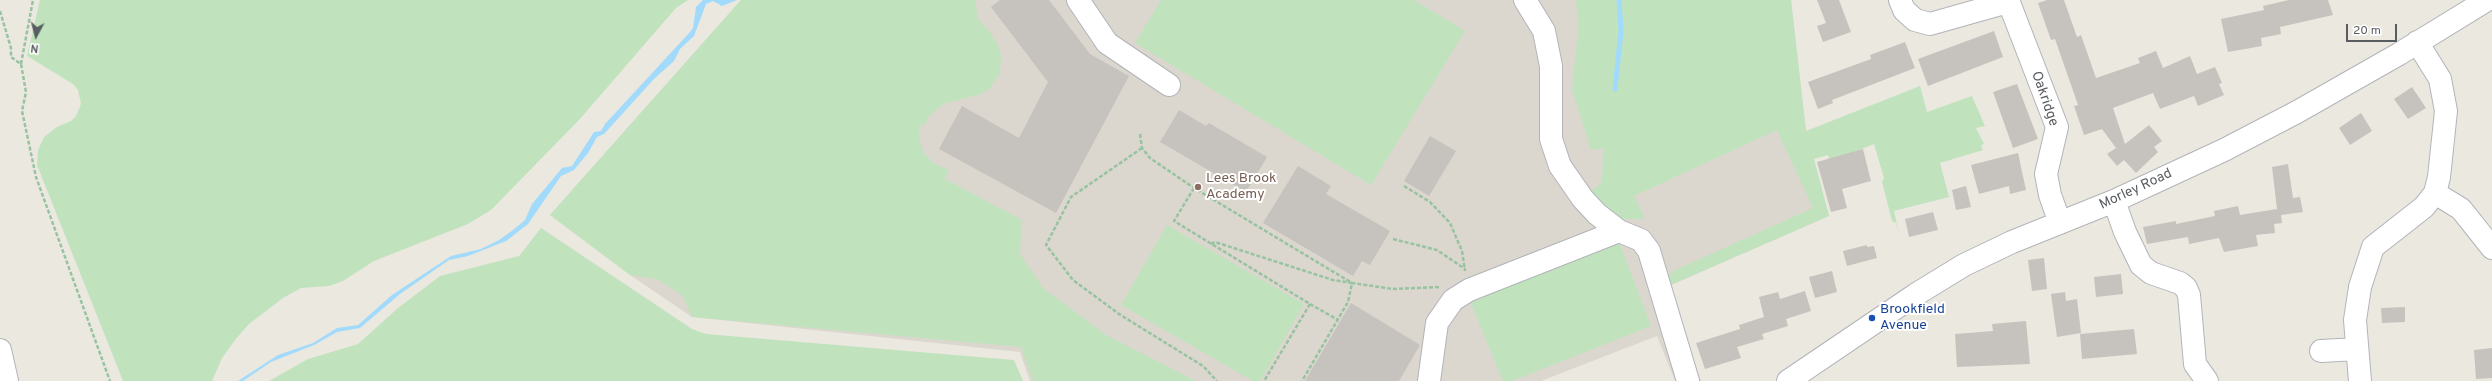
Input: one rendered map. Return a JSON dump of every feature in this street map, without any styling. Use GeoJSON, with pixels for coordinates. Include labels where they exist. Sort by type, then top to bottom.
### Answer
{"type":"FeatureCollection","features":[{"type":"Feature","properties":{"kind":"street"},"geometry":{"type":"LineString","coordinates":[[1525,0],[1544,31],[1551,66],[1551,139],[1560,166],[1583,199],[1597,214],[1619,231],[1642,240],[1649,251],[1688,381]]}},
{"type":"Feature","properties":{"kind":"street"},"geometry":{"type":"LineString","coordinates":[[1900,0],[1904,10],[1915,20],[1930,24],[2008,1]]}},
{"type":"Feature","properties":{"kind":"street","name":"Morley Road"},"geometry":{"type":"LineString","coordinates":[[1788,381],[1915,295],[1964,265],[2002,247],[2114,201],[2224,150],[2297,112],[2486,0]]}},
{"type":"Feature","properties":{"kind":"street","name":"Oakridge"},"geometry":{"type":"LineString","coordinates":[[2008,1],[2057,126],[2046,174],[2050,195],[2060,223]]}},
{"type":"Feature","properties":{"kind":"street"},"geometry":{"type":"LineString","coordinates":[[1087,4],[1107,43],[1169,85]]}},
{"type":"Feature","properties":{"kind":"street"},"geometry":{"type":"LineString","coordinates":[[2360,380],[2355,320],[2360,287],[2373,247],[2424,207],[2435,193],[2446,111],[2440,79],[2417,42]]}},
{"type":"Feature","properties":{"kind":"street"},"geometry":{"type":"LineString","coordinates":[[2435,193],[2461,209],[2492,248]]}},
{"type":"Feature","properties":{"kind":"street"},"geometry":{"type":"LineString","coordinates":[[2114,201],[2125,232],[2141,265],[2151,273],[2180,283],[2186,288],[2195,364],[2207,381]]}},
{"type":"Feature","properties":{"kind":"street"},"geometry":{"type":"LineString","coordinates":[[1429,381],[1435,333],[1439,319],[1453,300],[1469,290],[1619,231]]}},
{"type":"Feature","properties":{"kind":"street"},"geometry":{"type":"LineString","coordinates":[[0,350],[7,381]]}},
{"type":"Feature","properties":{"kind":"street"},"geometry":{"type":"LineString","coordinates":[[2321,351],[2357,350]]}},
{"type":"Feature","properties":{"kind":"path"},"geometry":{"type":"LineString","coordinates":[[33,0],[21,64],[26,92],[22,111],[36,177],[110,381]]}},
{"type":"Feature","properties":{"kind":"path"},"geometry":{"type":"LineString","coordinates":[[0,11],[11,48],[11,57],[21,64]]}},
{"type":"Feature","properties":{"kind":"path"},"geometry":{"type":"LineString","coordinates":[[1140,134],[1142,148],[1150,158],[1194,188],[1352,282]]}},
{"type":"Feature","properties":{"kind":"path"},"geometry":{"type":"LineString","coordinates":[[1142,148],[1071,197],[1046,245],[1073,280],[1119,314],[1203,366],[1217,381]]}},
{"type":"Feature","properties":{"kind":"path"},"geometry":{"type":"LineString","coordinates":[[1404,186],[1430,202],[1450,223],[1462,251],[1465,269],[1464,281],[1469,290]]}},
{"type":"Feature","properties":{"kind":"path"},"geometry":{"type":"LineString","coordinates":[[1194,188],[1174,222],[1338,320]]}},
{"type":"Feature","properties":{"kind":"path"},"geometry":{"type":"LineString","coordinates":[[1393,239],[1437,250],[1465,269]]}},
{"type":"Feature","properties":{"kind":"path"},"geometry":{"type":"LineString","coordinates":[[1211,244],[1215,242],[1333,280],[1352,282],[1374,288],[1460,286],[1469,290]]}},
{"type":"Feature","properties":{"kind":"path"},"geometry":{"type":"LineString","coordinates":[[1302,381],[1348,302],[1352,282]]}},
{"type":"Feature","properties":{"kind":"path"},"geometry":{"type":"LineString","coordinates":[[1264,381],[1310,304]]}},
{"type":"Feature","properties":{"kind":"shaded area","name":"Lees Brook Academy"},"geometry":{"type":"Polygon","coordinates":[[[741,0],[1791,0],[1806,131],[1829,216],[1669,286],[1701,381],[1675,381],[1657,336],[1541,381],[1030,381],[1020,352],[692,317],[630,275],[550,215],[741,0]]]}},
{"type":"Feature","properties":{"kind":"green space"},"geometry":{"type":"Polygon","coordinates":[[[40,0],[688,0],[676,8],[579,120],[491,210],[468,224],[374,261],[343,281],[329,286],[301,288],[283,298],[249,324],[235,340],[222,358],[212,381],[123,381],[37,165],[38,150],[44,137],[57,127],[71,121],[76,116],[81,104],[78,90],[73,84],[27,56],[40,0]]]}},
{"type":"Feature","properties":{"kind":"green space"},"geometry":{"type":"Polygon","coordinates":[[[741,0],[975,0],[978,19],[989,31],[999,47],[1001,56],[1000,73],[989,89],[981,94],[943,104],[929,116],[925,125],[919,124],[919,139],[924,153],[933,163],[949,170],[945,179],[1022,220],[1020,254],[1043,288],[1106,335],[1196,381],[1033,381],[1021,347],[692,317],[682,295],[657,279],[630,275],[550,215],[741,0]]]}},
{"type":"Feature","properties":{"kind":"green space"},"geometry":{"type":"Polygon","coordinates":[[[1161,0],[1414,0],[1465,31],[1371,185],[1135,43],[1161,0]]]}},
{"type":"Feature","properties":{"kind":"green space"},"geometry":{"type":"Polygon","coordinates":[[[1576,0],[1791,0],[1806,131],[1920,86],[1927,112],[1972,96],[1985,126],[1976,128],[1984,144],[1981,145],[1983,150],[1940,163],[1949,197],[1894,211],[1900,239],[1896,223],[1892,221],[1882,182],[1884,178],[1874,144],[1830,162],[1828,155],[1814,159],[1829,216],[1668,286],[1671,272],[1813,208],[1777,130],[1634,196],[1645,219],[1620,219],[1588,194],[1602,182],[1603,148],[1591,150],[1572,90],[1578,29],[1576,0]]]}},
{"type":"Feature","properties":{"kind":"green space"},"geometry":{"type":"Polygon","coordinates":[[[1167,225],[1304,304],[1260,381],[1253,381],[1121,305],[1167,225]]]}},
{"type":"Feature","properties":{"kind":"green space"},"geometry":{"type":"Polygon","coordinates":[[[541,228],[692,329],[706,334],[1014,360],[1023,381],[269,381],[308,359],[358,344],[398,308],[440,276],[519,256],[541,228]]]}},
{"type":"Feature","properties":{"kind":"green space"},"geometry":{"type":"Polygon","coordinates":[[[1619,242],[1651,326],[1512,381],[1503,381],[1469,299],[1619,242]]]}},
{"type":"Feature","properties":{"kind":"water"},"geometry":{"type":"Polygon","coordinates":[[[703,0],[737,0],[722,6],[713,1],[706,4],[694,36],[680,49],[674,61],[654,79],[604,134],[597,137],[588,153],[574,170],[561,176],[528,224],[506,241],[468,256],[449,260],[400,294],[360,328],[337,332],[314,345],[271,362],[243,381],[238,381],[278,355],[313,343],[337,328],[358,325],[392,295],[451,256],[481,249],[499,240],[513,230],[525,220],[532,204],[562,168],[572,166],[594,132],[601,131],[605,124],[690,32],[693,28],[696,7],[703,0]]]}},
{"type":"Feature","properties":{"kind":"building"},"geometry":{"type":"Polygon","coordinates":[[[1000,0],[1049,0],[1090,54],[1129,76],[1056,213],[939,149],[962,106],[1019,138],[1048,82],[991,7],[1000,0]]]}},
{"type":"Feature","properties":{"kind":"building"},"geometry":{"type":"Polygon","coordinates":[[[1817,0],[1839,0],[1851,32],[1823,42],[1817,26],[1826,23],[1817,0]]]}},
{"type":"Feature","properties":{"kind":"building"},"geometry":{"type":"Polygon","coordinates":[[[2047,0],[2064,0],[2077,37],[2081,35],[2096,78],[2140,63],[2138,58],[2156,51],[2163,68],[2190,56],[2197,74],[2215,67],[2222,83],[2219,84],[2224,95],[2198,106],[2194,96],[2160,109],[2153,93],[2113,108],[2125,144],[2149,125],[2162,141],[2154,147],[2158,152],[2136,173],[2124,160],[2117,166],[2107,154],[2116,148],[2102,129],[2084,135],[2074,106],[2078,105],[2055,39],[2051,40],[2038,3],[2047,0]]]}},
{"type":"Feature","properties":{"kind":"building"},"geometry":{"type":"Polygon","coordinates":[[[2289,0],[2328,0],[2333,15],[2280,27],[2281,34],[2261,38],[2262,46],[2228,52],[2221,19],[2264,10],[2263,6],[2289,0]]]}},
{"type":"Feature","properties":{"kind":"building"},"geometry":{"type":"Polygon","coordinates":[[[1994,31],[2003,57],[1928,86],[1918,59],[1994,31]]]}},
{"type":"Feature","properties":{"kind":"building"},"geometry":{"type":"Polygon","coordinates":[[[1905,42],[1915,68],[1832,100],[1833,103],[1818,109],[1808,82],[1871,59],[1870,55],[1905,42]]]}},
{"type":"Feature","properties":{"kind":"building"},"geometry":{"type":"Polygon","coordinates":[[[2017,84],[2038,139],[2013,148],[1993,92],[2017,84]]]}},
{"type":"Feature","properties":{"kind":"building"},"geometry":{"type":"Polygon","coordinates":[[[2412,87],[2426,108],[2408,119],[2394,99],[2412,87]]]}},
{"type":"Feature","properties":{"kind":"building"},"geometry":{"type":"Polygon","coordinates":[[[1179,110],[1206,126],[1209,123],[1267,157],[1246,192],[1160,142],[1179,110]]]}},
{"type":"Feature","properties":{"kind":"building"},"geometry":{"type":"Polygon","coordinates":[[[2361,113],[2372,131],[2350,145],[2339,128],[2361,113]]]}},
{"type":"Feature","properties":{"kind":"building"},"geometry":{"type":"Polygon","coordinates":[[[1430,136],[1456,151],[1429,196],[1404,181],[1430,136]]]}},
{"type":"Feature","properties":{"kind":"building"},"geometry":{"type":"Polygon","coordinates":[[[1863,149],[1871,181],[1842,189],[1847,208],[1831,212],[1817,162],[1863,149]]]}},
{"type":"Feature","properties":{"kind":"building"},"geometry":{"type":"Polygon","coordinates":[[[2018,153],[2026,190],[2010,194],[2009,186],[1979,194],[1971,165],[2018,153]]]}},
{"type":"Feature","properties":{"kind":"building"},"geometry":{"type":"Polygon","coordinates":[[[2288,164],[2293,198],[2300,197],[2303,212],[2281,215],[2282,223],[2274,224],[2275,233],[2256,235],[2258,246],[2224,252],[2219,238],[2189,244],[2188,237],[2147,244],[2143,227],[2176,221],[2176,224],[2215,216],[2214,211],[2238,206],[2240,215],[2277,209],[2272,167],[2288,164]]]}},
{"type":"Feature","properties":{"kind":"building"},"geometry":{"type":"Polygon","coordinates":[[[1298,166],[1331,186],[1326,194],[1390,231],[1370,265],[1362,261],[1353,276],[1263,223],[1298,166]]]}},
{"type":"Feature","properties":{"kind":"building"},"geometry":{"type":"Polygon","coordinates":[[[1966,186],[1971,207],[1956,210],[1952,190],[1966,186]]]}},
{"type":"Feature","properties":{"kind":"building"},"geometry":{"type":"Polygon","coordinates":[[[1933,212],[1938,230],[1909,237],[1905,219],[1933,212]]]}},
{"type":"Feature","properties":{"kind":"building"},"geometry":{"type":"Polygon","coordinates":[[[1867,245],[1867,247],[1874,246],[1877,258],[1847,266],[1843,251],[1867,245]]]}},
{"type":"Feature","properties":{"kind":"building"},"geometry":{"type":"Polygon","coordinates":[[[2044,258],[2047,289],[2032,291],[2028,260],[2044,258]]]}},
{"type":"Feature","properties":{"kind":"building"},"geometry":{"type":"Polygon","coordinates":[[[1832,271],[1837,292],[1815,298],[1809,277],[1832,271]]]}},
{"type":"Feature","properties":{"kind":"building"},"geometry":{"type":"Polygon","coordinates":[[[2121,274],[2123,294],[2096,297],[2094,277],[2121,274]]]}},
{"type":"Feature","properties":{"kind":"building"},"geometry":{"type":"Polygon","coordinates":[[[1805,291],[1811,311],[1786,319],[1788,326],[1762,334],[1764,339],[1737,347],[1741,358],[1705,369],[1696,343],[1740,329],[1739,325],[1764,317],[1759,297],[1778,292],[1780,299],[1805,291]]]}},
{"type":"Feature","properties":{"kind":"building"},"geometry":{"type":"Polygon","coordinates":[[[2065,292],[2066,301],[2077,299],[2081,333],[2057,337],[2051,294],[2065,292]]]}},
{"type":"Feature","properties":{"kind":"building"},"geometry":{"type":"Polygon","coordinates":[[[1351,303],[1420,345],[1399,381],[1305,381],[1351,303]]]}},
{"type":"Feature","properties":{"kind":"building"},"geometry":{"type":"Polygon","coordinates":[[[2405,307],[2405,322],[2382,323],[2381,308],[2405,307]]]}},
{"type":"Feature","properties":{"kind":"building"},"geometry":{"type":"Polygon","coordinates":[[[2026,321],[2030,364],[1957,367],[1955,334],[1993,331],[1992,324],[2026,321]]]}},
{"type":"Feature","properties":{"kind":"building"},"geometry":{"type":"Polygon","coordinates":[[[2134,329],[2137,354],[2082,359],[2080,334],[2134,329]]]}},
{"type":"Feature","properties":{"kind":"building"},"geometry":{"type":"Polygon","coordinates":[[[2492,348],[2492,378],[2476,379],[2474,350],[2492,348]]]}},
{"type":"Feature","properties":{"kind":"waterway"},"geometry":{"type":"LineString","coordinates":[[1615,89],[1621,31],[1619,0]]}},
{"type":"Feature","properties":{"kind":"place","name":"Lees Brook Academy"},"geometry":{"type":"Point","coordinates":[1198,187]}},
{"type":"Feature","properties":{"kind":"place","name":"Brookfield Avenue"},"geometry":{"type":"Point","coordinates":[1872,318]}}]}
